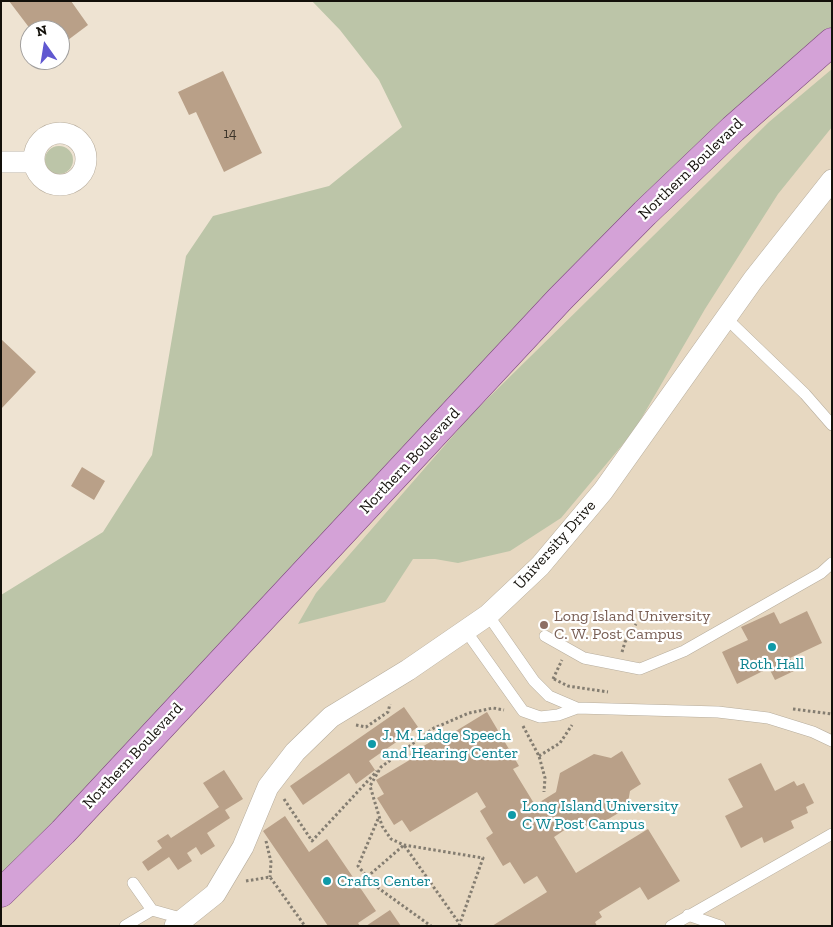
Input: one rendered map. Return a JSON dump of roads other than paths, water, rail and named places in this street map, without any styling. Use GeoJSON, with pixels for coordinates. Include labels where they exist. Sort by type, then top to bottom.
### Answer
{"type":"FeatureCollection","features":[{"type":"Feature","properties":{"kind":"main road","name":"Northern Boulevard"},"geometry":{"type":"LineString","coordinates":[[1,893],[62,832],[560,299],[644,213],[733,128],[832,42]]}},
{"type":"Feature","properties":{"kind":"street"},"geometry":{"type":"LineString","coordinates":[[1,162],[33,162]]}},
{"type":"Feature","properties":{"kind":"street","name":"University Drive"},"geometry":{"type":"LineString","coordinates":[[180,922],[215,894],[244,847],[273,782],[295,752],[331,717],[408,670],[466,631],[488,614],[540,566],[603,491],[726,318],[795,225],[832,180]]}},
{"type":"Feature","properties":{"kind":"lane"},"geometry":{"type":"LineString","coordinates":[[726,318],[805,394],[832,425]]}},
{"type":"Feature","properties":{"kind":"lane"},"geometry":{"type":"LineString","coordinates":[[545,636],[584,658],[640,669],[684,651],[821,573],[832,563]]}},
{"type":"Feature","properties":{"kind":"lane"},"geometry":{"type":"LineString","coordinates":[[488,614],[534,681],[549,696],[577,708],[718,712],[760,717],[813,732],[832,741]]}},
{"type":"Feature","properties":{"kind":"lane"},"geometry":{"type":"LineString","coordinates":[[466,631],[523,711],[540,717],[558,715],[577,708]]}},
{"type":"Feature","properties":{"kind":"lane"},"geometry":{"type":"LineString","coordinates":[[671,926],[832,834]]}},
{"type":"Feature","properties":{"kind":"lane"},"geometry":{"type":"LineString","coordinates":[[133,883],[152,910],[180,922]]}},
{"type":"Feature","properties":{"kind":"lane"},"geometry":{"type":"LineString","coordinates":[[125,926],[152,910]]}},
{"type":"Feature","properties":{"kind":"lane"},"geometry":{"type":"LineString","coordinates":[[688,915],[720,926]]}},
{"type":"Feature","properties":{"kind":"place","name":"Long Island University C. W. Post Campus"},"geometry":{"type":"Point","coordinates":[544,625]}},
{"type":"Feature","properties":{"kind":"place","name":"Roth Hall"},"geometry":{"type":"Point","coordinates":[772,647]}},
{"type":"Feature","properties":{"kind":"place","name":"J. M. Ladge Speech and Hearing Center"},"geometry":{"type":"Point","coordinates":[372,744]}},
{"type":"Feature","properties":{"kind":"place","name":"Long Island University C W Post Campus"},"geometry":{"type":"Point","coordinates":[512,815]}},
{"type":"Feature","properties":{"kind":"place","name":"Crafts Center"},"geometry":{"type":"Point","coordinates":[327,881]}}]}
